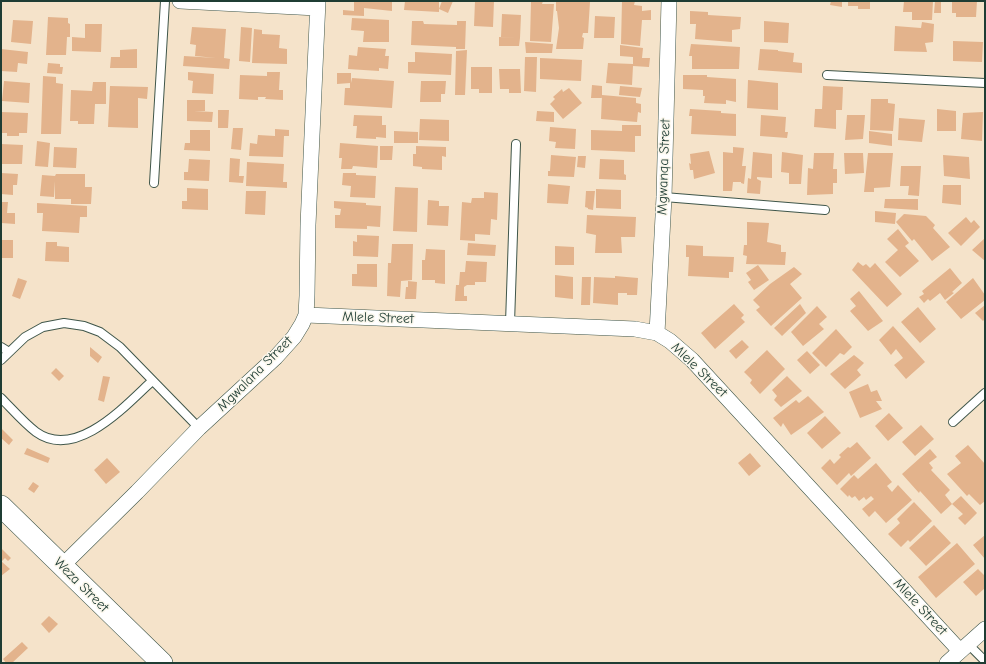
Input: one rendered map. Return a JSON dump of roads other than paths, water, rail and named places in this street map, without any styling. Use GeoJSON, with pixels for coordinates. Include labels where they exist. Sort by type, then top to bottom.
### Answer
{"type":"FeatureCollection","features":[{"type":"Feature","properties":{"kind":"street"},"geometry":{"type":"LineString","coordinates":[[180,1],[318,4]]}},
{"type":"Feature","properties":{"kind":"street","name":"Mgwanqa Street"},"geometry":{"type":"LineString","coordinates":[[656,333],[664,197],[669,1]]}},
{"type":"Feature","properties":{"kind":"street","name":"Mgwalana Street"},"geometry":{"type":"LineString","coordinates":[[62,566],[199,428],[276,357],[294,337],[302,324],[306,314],[308,225],[318,4]]}},
{"type":"Feature","properties":{"kind":"street","name":"Mlele Street"},"geometry":{"type":"LineString","coordinates":[[306,314],[635,329],[656,333],[670,341],[692,360],[964,647]]}},
{"type":"Feature","properties":{"kind":"street","name":"Weza Street"},"geometry":{"type":"LineString","coordinates":[[1,506],[162,663]]}},
{"type":"Feature","properties":{"kind":"street"},"geometry":{"type":"LineString","coordinates":[[947,663],[985,629]]}},
{"type":"Feature","properties":{"kind":"lane"},"geometry":{"type":"LineString","coordinates":[[154,183],[165,1]]}},
{"type":"Feature","properties":{"kind":"lane"},"geometry":{"type":"LineString","coordinates":[[827,75],[985,83]]}},
{"type":"Feature","properties":{"kind":"lane"},"geometry":{"type":"LineString","coordinates":[[510,323],[516,144]]}},
{"type":"Feature","properties":{"kind":"lane"},"geometry":{"type":"LineString","coordinates":[[664,197],[825,210]]}},
{"type":"Feature","properties":{"kind":"lane"},"geometry":{"type":"LineString","coordinates":[[1,360],[25,337],[43,327],[64,324],[84,326],[100,332],[120,347],[199,428]]}},
{"type":"Feature","properties":{"kind":"lane"},"geometry":{"type":"LineString","coordinates":[[1,347],[9,352]]}},
{"type":"Feature","properties":{"kind":"lane"},"geometry":{"type":"LineString","coordinates":[[1,398],[37,432],[49,439],[64,440],[79,436],[96,428],[111,418],[152,380]]}},
{"type":"Feature","properties":{"kind":"lane"},"geometry":{"type":"LineString","coordinates":[[953,422],[985,393]]}},
{"type":"Feature","properties":{"kind":"lane"},"geometry":{"type":"LineString","coordinates":[[964,647],[985,661]]}}]}
